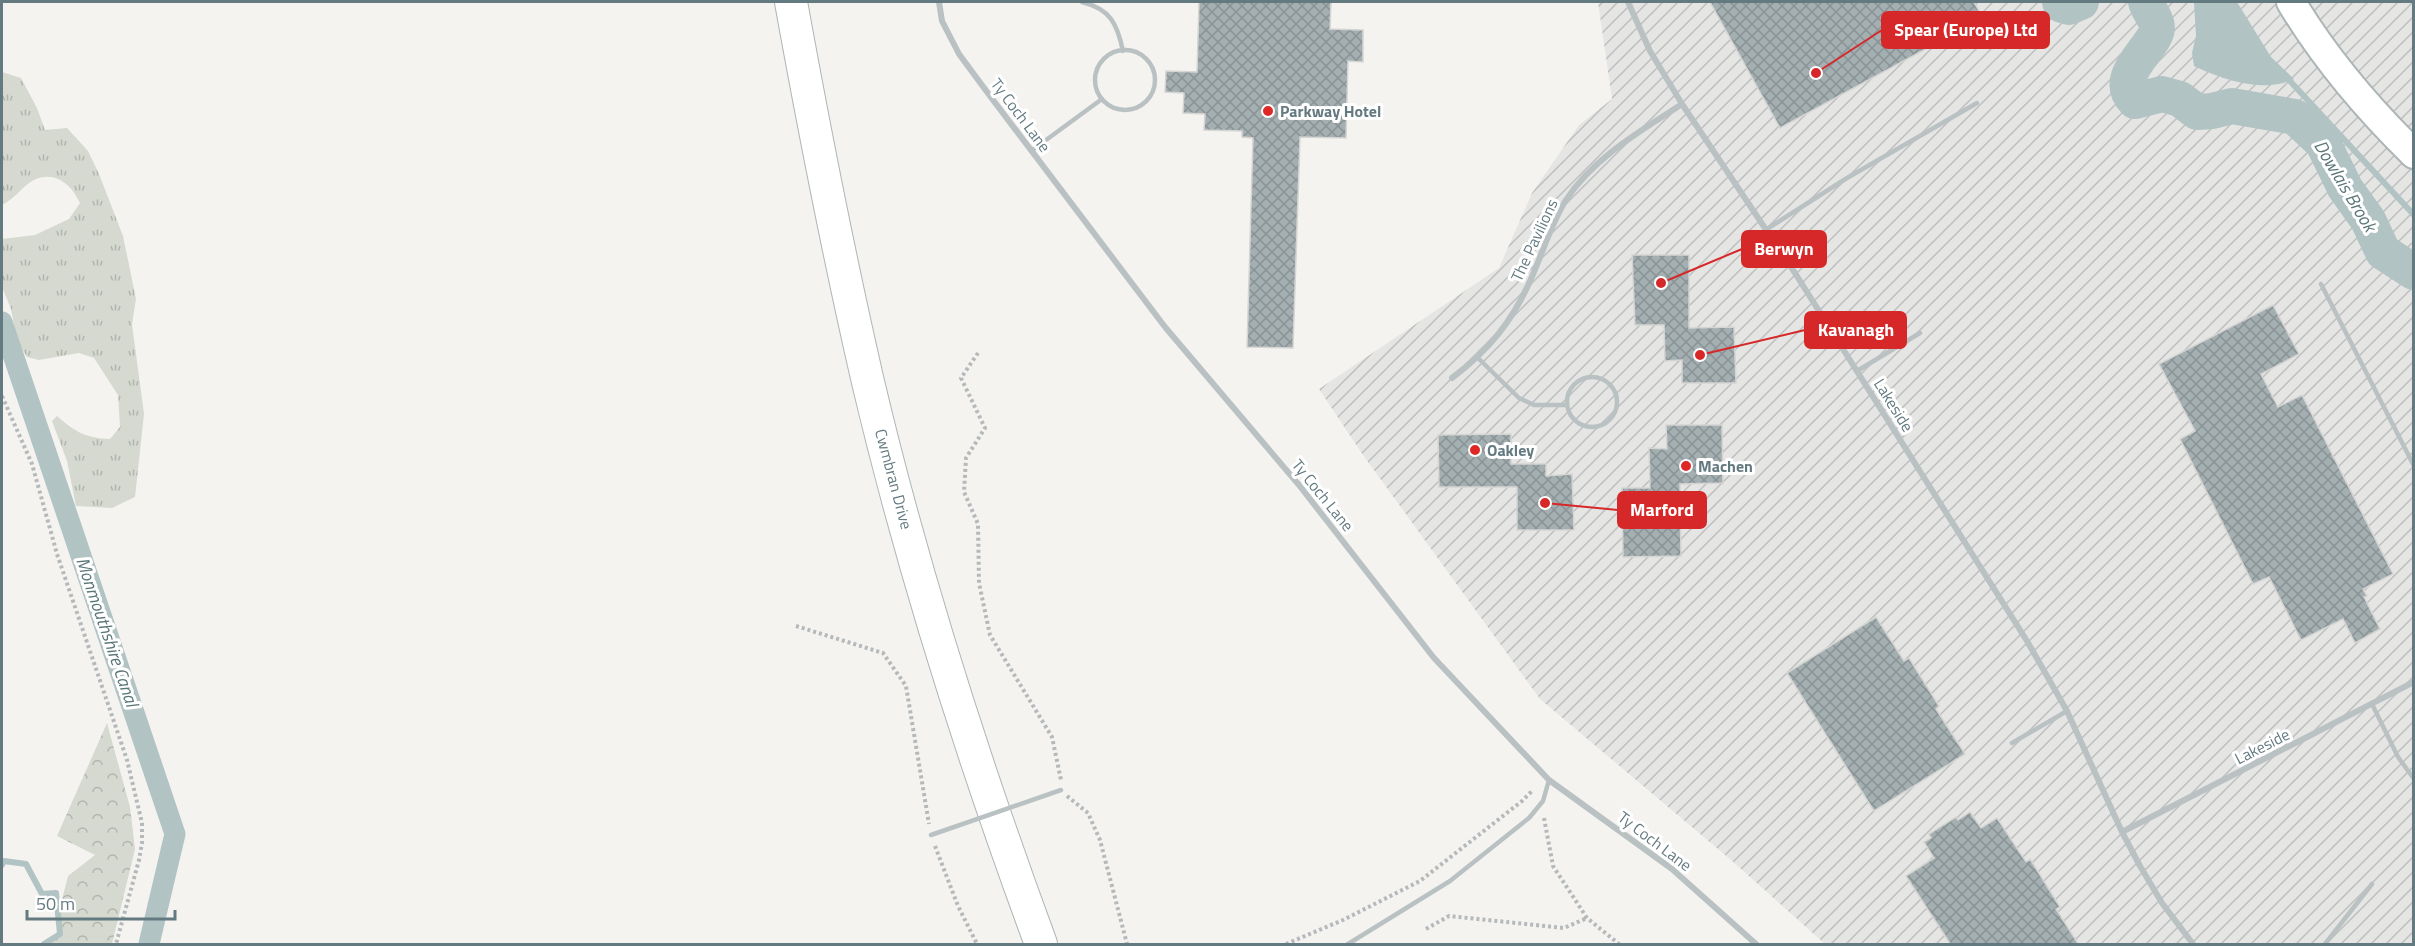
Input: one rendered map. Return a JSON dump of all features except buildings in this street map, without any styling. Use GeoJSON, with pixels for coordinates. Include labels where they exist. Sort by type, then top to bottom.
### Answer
{"type":"FeatureCollection","features":[{"type":"Feature","properties":{"kind":"main road","name":"Cwmbran Drive"},"geometry":{"type":"LineString","coordinates":[[791,2],[838,245],[869,383],[901,506],[948,673],[1000,834],[1041,945]]}},
{"type":"Feature","properties":{"kind":"street","name":"Ty Coch Lane"},"geometry":{"type":"LineString","coordinates":[[939,2],[942,21],[959,54],[1031,151],[1164,327],[1299,485],[1434,658],[1549,780],[1672,869],[1756,945]]}},
{"type":"Feature","properties":{"kind":"street","name":"Lakeside"},"geometry":{"type":"LineString","coordinates":[[1628,2],[1650,51],[1682,104],[1767,229],[2027,641],[2067,711],[2122,832],[2162,903],[2193,945]]}},
{"type":"Feature","properties":{"kind":"street"},"geometry":{"type":"LineString","coordinates":[[2291,2],[2331,59],[2412,148]]}},
{"type":"Feature","properties":{"kind":"street","name":"The Pavilions"},"geometry":{"type":"LineString","coordinates":[[1452,378],[1478,358],[1501,331],[1517,307],[1531,280],[1552,226],[1567,198],[1610,152],[1682,104]]}},
{"type":"Feature","properties":{"kind":"street","name":"Lakeside"},"geometry":{"type":"LineString","coordinates":[[2122,832],[2414,682]]}},
{"type":"Feature","properties":{"kind":"lane"},"geometry":{"type":"LineString","coordinates":[[1082,2],[1095,3],[1110,16],[1119,32],[1124,51]]}},
{"type":"Feature","properties":{"kind":"lane"},"geometry":{"type":"LineString","coordinates":[[1124,51],[1133,51],[1149,61],[1155,79],[1154,88],[1148,100],[1136,108],[1118,109],[1102,99],[1095,82],[1100,64],[1106,57],[1124,51]]}},
{"type":"Feature","properties":{"kind":"lane"},"geometry":{"type":"LineString","coordinates":[[1031,151],[1102,99]]}},
{"type":"Feature","properties":{"kind":"lane"},"geometry":{"type":"LineString","coordinates":[[1767,229],[1847,178],[1977,103]]}},
{"type":"Feature","properties":{"kind":"lane"},"geometry":{"type":"LineString","coordinates":[[2321,284],[2414,466]]}},
{"type":"Feature","properties":{"kind":"lane"},"geometry":{"type":"LineString","coordinates":[[1857,371],[1920,333]]}},
{"type":"Feature","properties":{"kind":"lane"},"geometry":{"type":"LineString","coordinates":[[1478,358],[1520,398],[1534,405],[1567,405]]}},
{"type":"Feature","properties":{"kind":"lane"},"geometry":{"type":"LineString","coordinates":[[1587,377],[1605,380],[1616,394],[1615,412],[1610,420],[1602,425],[1584,425],[1576,421],[1567,405],[1572,387],[1587,377]]}},
{"type":"Feature","properties":{"kind":"lane"},"geometry":{"type":"LineString","coordinates":[[2372,704],[2397,758],[2414,779]]}},
{"type":"Feature","properties":{"kind":"lane"},"geometry":{"type":"LineString","coordinates":[[2012,743],[2067,711]]}},
{"type":"Feature","properties":{"kind":"lane"},"geometry":{"type":"LineString","coordinates":[[1348,945],[1450,881],[1529,818],[1544,801],[1549,780]]}},
{"type":"Feature","properties":{"kind":"lane"},"geometry":{"type":"LineString","coordinates":[[931,835],[1061,790]]}},
{"type":"Feature","properties":{"kind":"lane"},"geometry":{"type":"LineString","coordinates":[[2325,945],[2372,884]]}},
{"type":"Feature","properties":{"kind":"path"},"geometry":{"type":"LineString","coordinates":[[978,353],[961,378],[985,428],[966,458],[964,492],[978,524],[979,583],[990,635],[1052,737],[1062,775],[1061,790],[1088,813],[1100,840],[1127,945]]}},
{"type":"Feature","properties":{"kind":"path"},"geometry":{"type":"LineString","coordinates":[[2,396],[32,464],[57,554],[128,760],[142,823],[139,860],[116,945]]}},
{"type":"Feature","properties":{"kind":"path"},"geometry":{"type":"LineString","coordinates":[[796,626],[883,653],[906,686],[931,835],[958,906],[977,945]]}},
{"type":"Feature","properties":{"kind":"path"},"geometry":{"type":"LineString","coordinates":[[1286,945],[1343,920],[1420,881],[1522,801],[1535,788],[1549,780]]}},
{"type":"Feature","properties":{"kind":"path"},"geometry":{"type":"LineString","coordinates":[[1544,801],[1544,825],[1553,866],[1587,918],[1619,945]]}},
{"type":"Feature","properties":{"kind":"path"},"geometry":{"type":"LineString","coordinates":[[1426,929],[1449,916],[1564,928],[1587,918]]}},
{"type":"Feature","properties":{"kind":"shaded area"},"geometry":{"type":"Polygon","coordinates":[[[1598,2],[2413,2],[2413,944],[1825,944],[1731,860],[1540,699],[1363,455],[1319,389],[1499,268],[1532,193],[1579,125],[1612,99],[1598,2]]]}},
{"type":"Feature","properties":{"kind":"shaded area"},"geometry":{"type":"Polygon","coordinates":[[[2194,2],[2237,2],[2271,57],[2294,79],[2270,85],[2256,85],[2230,80],[2194,66],[2192,53],[2196,36],[2194,2]]]}},
{"type":"Feature","properties":{"kind":"green space"},"geometry":{"type":"Polygon","coordinates":[[[2,72],[21,78],[37,108],[45,130],[67,128],[88,151],[123,236],[136,299],[132,324],[144,414],[135,497],[112,508],[76,506],[67,461],[52,421],[57,416],[81,433],[110,439],[120,427],[118,395],[94,358],[79,353],[39,360],[27,357],[17,341],[11,309],[2,287],[2,239],[35,235],[69,219],[80,203],[73,191],[63,182],[44,177],[32,181],[2,205],[2,72]]]}},
{"type":"Feature","properties":{"kind":"green space"},"geometry":{"type":"Polygon","coordinates":[[[107,723],[130,807],[135,849],[112,944],[44,944],[60,934],[58,915],[68,876],[95,855],[57,836],[107,723]]]}},
{"type":"Feature","properties":{"kind":"waterway","name":"Dowlais Brook"},"geometry":{"type":"LineString","coordinates":[[2060,2],[2069,7],[2081,2]]}},
{"type":"Feature","properties":{"kind":"waterway","name":"Dowlais Brook"},"geometry":{"type":"LineString","coordinates":[[2146,2],[2156,21],[2157,28],[2155,36],[2131,72],[2128,82],[2129,91],[2135,101],[2162,94],[2180,99],[2197,112],[2232,106],[2295,117],[2323,143],[2345,188],[2368,220],[2383,252],[2414,272]]}},
{"type":"Feature","properties":{"kind":"waterway"},"geometry":{"type":"LineString","coordinates":[[2290,81],[2414,215]]}},
{"type":"Feature","properties":{"kind":"waterway","name":"Monmouthshire Canal"},"geometry":{"type":"LineString","coordinates":[[2,322],[175,834],[149,944]]}},
{"type":"Feature","properties":{"kind":"waterway"},"geometry":{"type":"LineString","coordinates":[[2,865],[4,861],[26,864],[42,894],[56,893],[60,934],[44,944]]}},
{"type":"Feature","properties":{"kind":"place","name":"Spear (Europe) Ltd"},"geometry":{"type":"Point","coordinates":[1816,73]}},
{"type":"Feature","properties":{"kind":"place","name":"Parkway Hotel"},"geometry":{"type":"Point","coordinates":[1268,111]}},
{"type":"Feature","properties":{"kind":"place","name":"Berwyn"},"geometry":{"type":"Point","coordinates":[1661,283]}},
{"type":"Feature","properties":{"kind":"place","name":"Kavanagh"},"geometry":{"type":"Point","coordinates":[1700,355]}},
{"type":"Feature","properties":{"kind":"place","name":"Oakley"},"geometry":{"type":"Point","coordinates":[1475,450]}},
{"type":"Feature","properties":{"kind":"place","name":"Machen"},"geometry":{"type":"Point","coordinates":[1686,466]}},
{"type":"Feature","properties":{"kind":"place","name":"Marford"},"geometry":{"type":"Point","coordinates":[1545,503]}}]}
